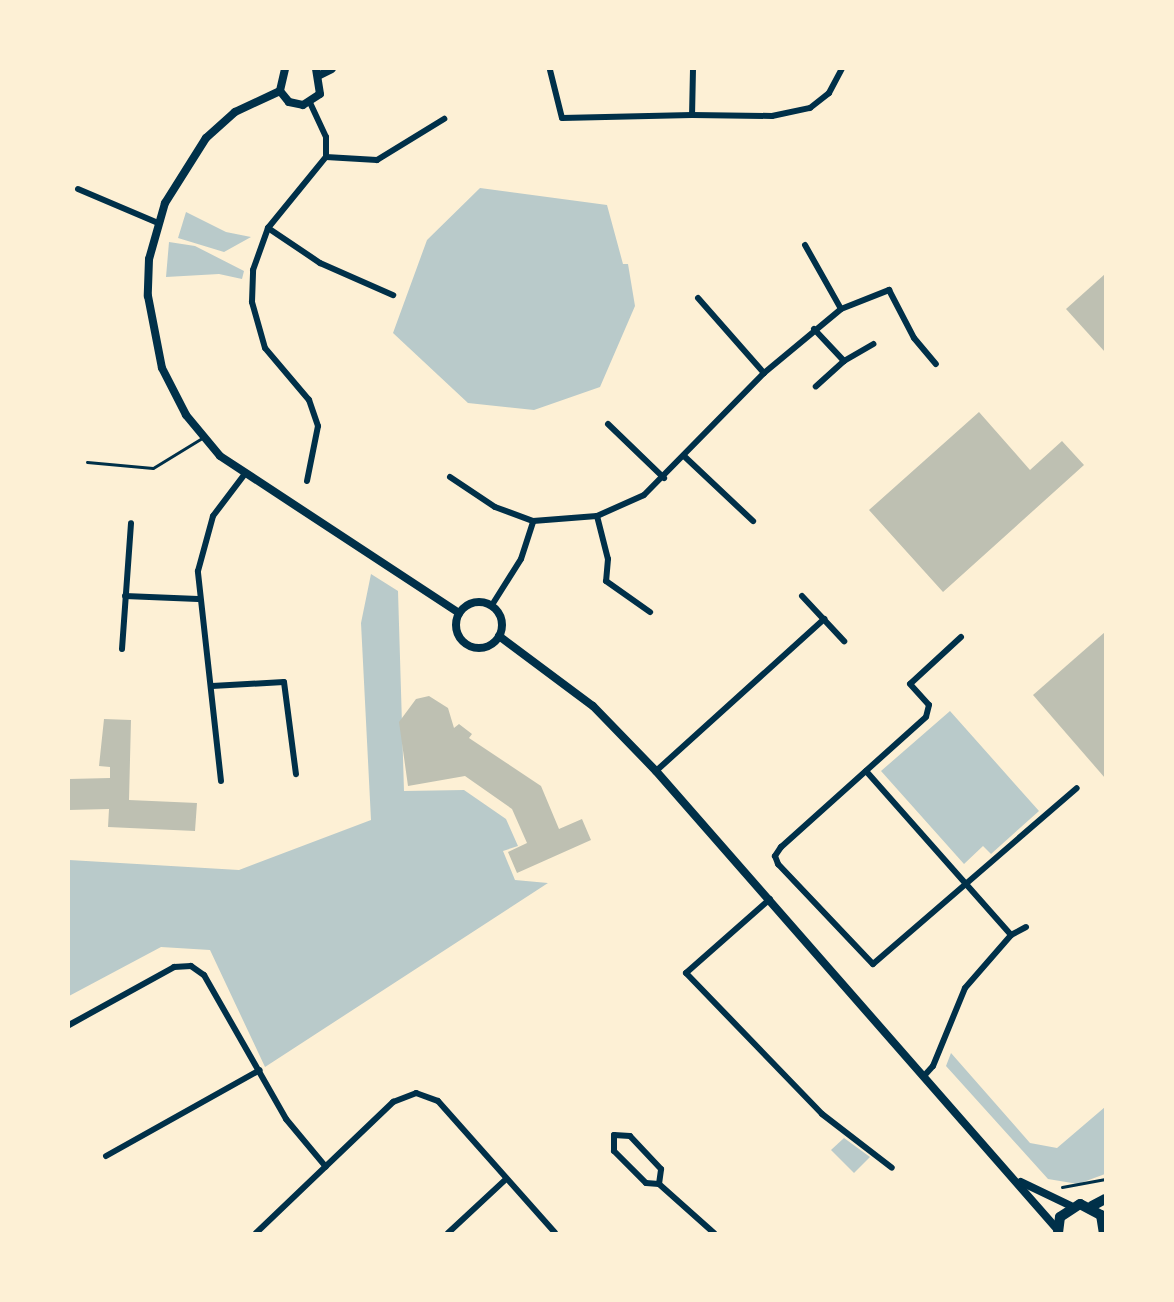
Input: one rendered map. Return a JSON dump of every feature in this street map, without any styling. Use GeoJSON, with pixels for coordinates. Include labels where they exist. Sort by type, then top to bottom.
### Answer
{"type":"FeatureCollection","features":[{"type":"Feature","properties":{"kind":"main road"},"geometry":{"type":"LineString","coordinates":[[1058,1231],[1071,1206],[1092,1206],[1105,1199]]}},
{"type":"Feature","properties":{"kind":"main road"},"geometry":{"type":"LineString","coordinates":[[1092,1206],[1101,1215],[1104,1233]]}},
{"type":"Feature","properties":{"kind":"street"},"geometry":{"type":"LineString","coordinates":[[280,91],[285,69]]}},
{"type":"Feature","properties":{"kind":"street"},"geometry":{"type":"LineString","coordinates":[[280,91],[296,105],[310,103],[320,94],[318,72],[332,69]]}},
{"type":"Feature","properties":{"kind":"street"},"geometry":{"type":"LineString","coordinates":[[692,115],[693,69]]}},
{"type":"Feature","properties":{"kind":"street"},"geometry":{"type":"LineString","coordinates":[[550,70],[562,118],[799,113],[829,93],[842,69]]}},
{"type":"Feature","properties":{"kind":"street"},"geometry":{"type":"LineString","coordinates":[[280,91],[235,112],[206,138],[173,185],[158,224],[148,296],[154,340],[173,393],[202,438],[244,475],[459,613]]}},
{"type":"Feature","properties":{"kind":"street"},"geometry":{"type":"LineString","coordinates":[[307,481],[318,426],[309,400],[265,348],[252,302],[254,270],[268,228],[326,157],[326,137],[310,103]]}},
{"type":"Feature","properties":{"kind":"street"},"geometry":{"type":"LineString","coordinates":[[326,157],[377,160],[444,119]]}},
{"type":"Feature","properties":{"kind":"street"},"geometry":{"type":"LineString","coordinates":[[78,189],[158,224]]}},
{"type":"Feature","properties":{"kind":"street"},"geometry":{"type":"LineString","coordinates":[[268,228],[320,263],[393,295]]}},
{"type":"Feature","properties":{"kind":"street"},"geometry":{"type":"LineString","coordinates":[[805,245],[841,309]]}},
{"type":"Feature","properties":{"kind":"street"},"geometry":{"type":"LineString","coordinates":[[450,477],[495,507],[533,521],[597,516],[644,495],[664,478],[764,373],[814,329],[841,309],[889,290],[914,338],[936,364]]}},
{"type":"Feature","properties":{"kind":"street"},"geometry":{"type":"LineString","coordinates":[[698,297],[764,373]]}},
{"type":"Feature","properties":{"kind":"street"},"geometry":{"type":"LineString","coordinates":[[814,329],[844,362]]}},
{"type":"Feature","properties":{"kind":"street"},"geometry":{"type":"LineString","coordinates":[[816,386],[844,362],[874,345]]}},
{"type":"Feature","properties":{"kind":"street"},"geometry":{"type":"LineString","coordinates":[[608,424],[664,478]]}},
{"type":"Feature","properties":{"kind":"street"},"geometry":{"type":"LineString","coordinates":[[684,456],[753,521]]}},
{"type":"Feature","properties":{"kind":"street"},"geometry":{"type":"LineString","coordinates":[[221,781],[212,686],[198,599],[201,545],[213,516],[244,475]]}},
{"type":"Feature","properties":{"kind":"street"},"geometry":{"type":"LineString","coordinates":[[597,516],[608,559],[606,581],[650,612]]}},
{"type":"Feature","properties":{"kind":"street"},"geometry":{"type":"LineString","coordinates":[[492,605],[521,559],[533,521]]}},
{"type":"Feature","properties":{"kind":"street"},"geometry":{"type":"LineString","coordinates":[[122,649],[131,523]]}},
{"type":"Feature","properties":{"kind":"street"},"geometry":{"type":"LineString","coordinates":[[802,596],[844,641]]}},
{"type":"Feature","properties":{"kind":"street"},"geometry":{"type":"LineString","coordinates":[[125,597],[198,599]]}},
{"type":"Feature","properties":{"kind":"street"},"geometry":{"type":"LineString","coordinates":[[477,601],[492,605],[501,616],[500,636],[482,648],[465,644],[456,628],[459,613],[477,601]]}},
{"type":"Feature","properties":{"kind":"street"},"geometry":{"type":"LineString","coordinates":[[656,771],[824,619]]}},
{"type":"Feature","properties":{"kind":"street"},"geometry":{"type":"LineString","coordinates":[[500,636],[594,706],[656,771],[771,899],[924,1076],[1021,1182],[1058,1231]]}},
{"type":"Feature","properties":{"kind":"street"},"geometry":{"type":"LineString","coordinates":[[961,638],[910,684],[929,705],[926,717],[781,848],[775,856],[778,864],[873,964],[1077,788]]}},
{"type":"Feature","properties":{"kind":"street"},"geometry":{"type":"LineString","coordinates":[[212,686],[284,682],[296,774]]}},
{"type":"Feature","properties":{"kind":"street"},"geometry":{"type":"LineString","coordinates":[[866,771],[1011,934]]}},
{"type":"Feature","properties":{"kind":"street"},"geometry":{"type":"LineString","coordinates":[[771,899],[686,973],[822,1114],[892,1168]]}},
{"type":"Feature","properties":{"kind":"street"},"geometry":{"type":"LineString","coordinates":[[924,1076],[965,988],[1011,934],[1026,927]]}},
{"type":"Feature","properties":{"kind":"street"},"geometry":{"type":"LineString","coordinates":[[69,1025],[174,967],[191,966],[204,975],[286,1119],[326,1167]]}},
{"type":"Feature","properties":{"kind":"street"},"geometry":{"type":"LineString","coordinates":[[106,1156],[260,1070]]}},
{"type":"Feature","properties":{"kind":"street"},"geometry":{"type":"LineString","coordinates":[[256,1233],[393,1102],[416,1093],[438,1101],[505,1180],[555,1233]]}},
{"type":"Feature","properties":{"kind":"street"},"geometry":{"type":"LineString","coordinates":[[659,1184],[661,1169],[630,1136],[614,1135],[614,1151],[646,1183],[659,1184],[714,1233]]}},
{"type":"Feature","properties":{"kind":"street"},"geometry":{"type":"LineString","coordinates":[[448,1233],[505,1180]]}},
{"type":"Feature","properties":{"kind":"street"},"geometry":{"type":"LineString","coordinates":[[1021,1182],[1071,1206]]}},
{"type":"Feature","properties":{"kind":"lane"},"geometry":{"type":"LineString","coordinates":[[87,462],[153,468],[202,438]]}},
{"type":"Feature","properties":{"kind":"path"},"geometry":{"type":"LineString","coordinates":[[1056,1186],[1080,1188],[1105,1179]]}},
{"type":"Feature","properties":{"kind":"shaded area"},"geometry":{"type":"Polygon","coordinates":[[[480,188],[607,205],[623,264],[628,264],[635,306],[600,387],[534,410],[468,403],[393,333],[427,240],[480,188]]]}},
{"type":"Feature","properties":{"kind":"shaded area"},"geometry":{"type":"Polygon","coordinates":[[[186,212],[226,232],[251,237],[224,252],[178,238],[186,212]]]}},
{"type":"Feature","properties":{"kind":"shaded area"},"geometry":{"type":"Polygon","coordinates":[[[169,242],[195,246],[244,271],[242,279],[219,274],[166,277],[169,242]]]}},
{"type":"Feature","properties":{"kind":"shaded area"},"geometry":{"type":"Polygon","coordinates":[[[371,574],[398,591],[404,791],[464,790],[506,819],[518,846],[503,851],[515,880],[548,883],[265,1067],[210,950],[161,947],[69,996],[69,860],[239,870],[371,820],[361,623],[371,574]]]}},
{"type":"Feature","properties":{"kind":"shaded area"},"geometry":{"type":"Polygon","coordinates":[[[950,711],[1039,811],[991,854],[983,846],[964,864],[881,771],[950,711]]]}},
{"type":"Feature","properties":{"kind":"shaded area"},"geometry":{"type":"Polygon","coordinates":[[[951,1053],[1030,1143],[1057,1148],[1105,1107],[1105,1174],[1078,1184],[1048,1179],[946,1066],[951,1053]]]}},
{"type":"Feature","properties":{"kind":"shaded area"},"geometry":{"type":"Polygon","coordinates":[[[844,1138],[870,1157],[854,1173],[831,1150],[844,1138]]]}},
{"type":"Feature","properties":{"kind":"building"},"geometry":{"type":"Polygon","coordinates":[[[1105,274],[1105,352],[1066,309],[1105,274]]]}},
{"type":"Feature","properties":{"kind":"building"},"geometry":{"type":"Polygon","coordinates":[[[979,412],[1030,470],[1062,441],[1084,465],[943,592],[869,510],[979,412]]]}},
{"type":"Feature","properties":{"kind":"building"},"geometry":{"type":"Polygon","coordinates":[[[1105,632],[1105,778],[1033,695],[1105,632]]]}},
{"type":"Feature","properties":{"kind":"building"},"geometry":{"type":"Polygon","coordinates":[[[429,696],[448,708],[454,728],[459,724],[472,734],[469,738],[541,786],[559,829],[582,819],[591,840],[517,873],[508,852],[527,843],[512,809],[465,776],[408,786],[399,722],[416,699],[429,696]]]}},
{"type":"Feature","properties":{"kind":"building"},"geometry":{"type":"Polygon","coordinates":[[[104,719],[131,720],[129,800],[197,803],[195,831],[108,827],[109,809],[69,810],[69,779],[110,778],[110,767],[99,766],[104,719]]]}}]}
